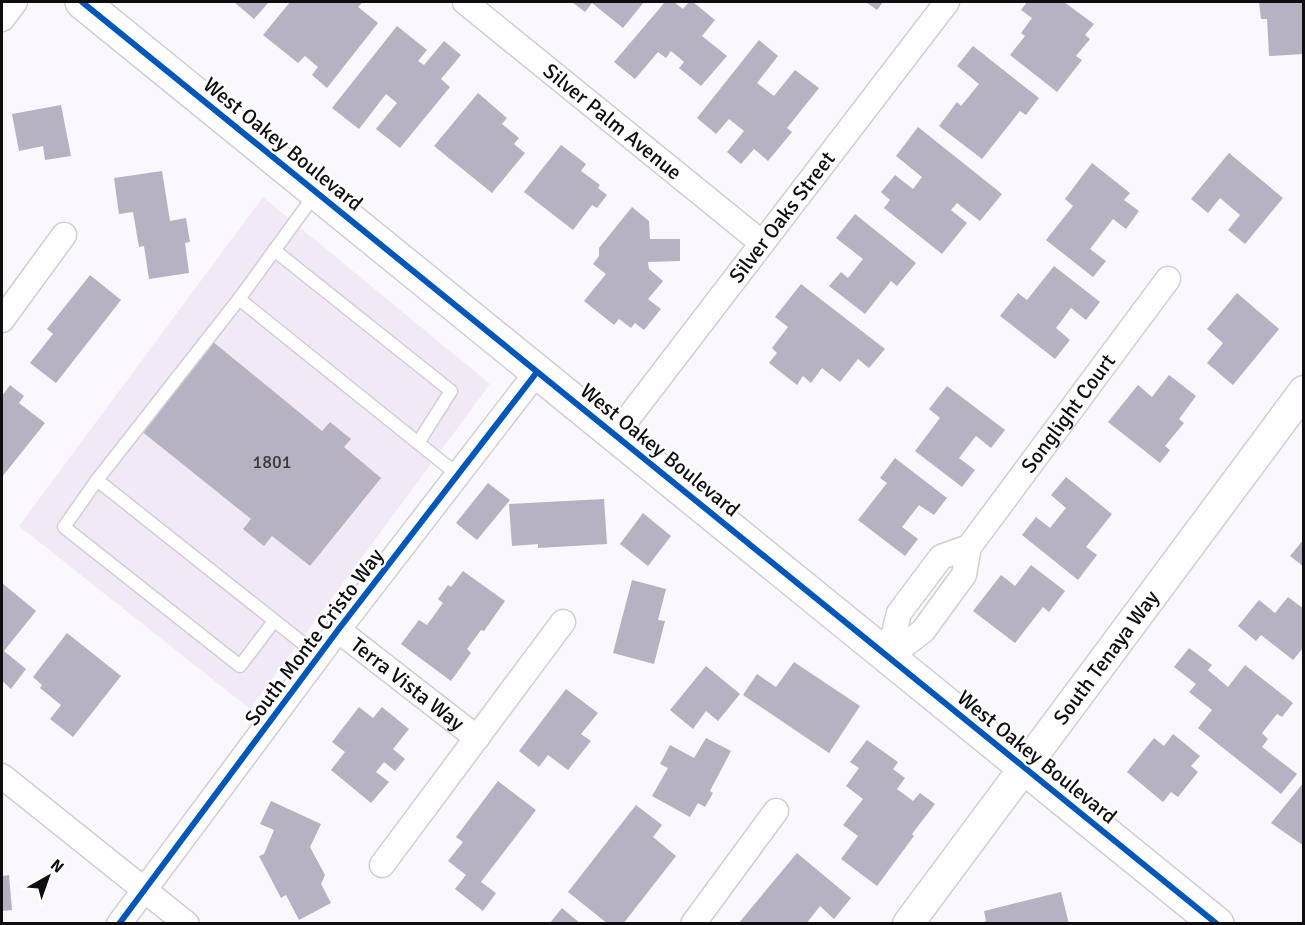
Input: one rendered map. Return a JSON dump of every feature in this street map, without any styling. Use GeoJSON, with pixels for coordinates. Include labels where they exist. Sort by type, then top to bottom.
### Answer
{"type":"FeatureCollection","features":[{"type":"Feature","properties":{"kind":"main road","name":"West Oakey Boulevard"},"geometry":{"type":"LineString","coordinates":[[82,2],[1217,924]]}},
{"type":"Feature","properties":{"kind":"street"},"geometry":{"type":"LineString","coordinates":[[2,20],[15,2]]}},
{"type":"Feature","properties":{"kind":"street","name":"Silver Palm Avenue"},"geometry":{"type":"LineString","coordinates":[[465,2],[762,243]]}},
{"type":"Feature","properties":{"kind":"street","name":"Silver Oaks Street"},"geometry":{"type":"LineString","coordinates":[[616,434],[947,2]]}},
{"type":"Feature","properties":{"kind":"street"},"geometry":{"type":"LineString","coordinates":[[2,320],[64,235]]}},
{"type":"Feature","properties":{"kind":"street","name":"Songlight Court"},"geometry":{"type":"LineString","coordinates":[[888,657],[922,631],[934,591],[964,575],[969,547],[1168,279]]}},
{"type":"Feature","properties":{"kind":"street","name":"South Monte Cristo Way"},"geometry":{"type":"LineString","coordinates":[[119,924],[338,630],[537,372]]}},
{"type":"Feature","properties":{"kind":"street","name":"South Tenaya Way"},"geometry":{"type":"LineString","coordinates":[[908,924],[1023,766],[1304,391]]}},
{"type":"Feature","properties":{"kind":"street","name":"Terra Vista Way"},"geometry":{"type":"LineString","coordinates":[[382,865],[563,622]]}},
{"type":"Feature","properties":{"kind":"street","name":"Terra Vista Way"},"geometry":{"type":"LineString","coordinates":[[338,630],[477,738]]}},
{"type":"Feature","properties":{"kind":"street"},"geometry":{"type":"LineString","coordinates":[[2,776],[186,924]]}},
{"type":"Feature","properties":{"kind":"street"},"geometry":{"type":"LineString","coordinates":[[694,923],[777,811]]}},
{"type":"Feature","properties":{"kind":"lane"},"geometry":{"type":"LineString","coordinates":[[274,621],[240,666],[64,527],[97,480],[239,299],[316,192]]}},
{"type":"Feature","properties":{"kind":"lane"},"geometry":{"type":"LineString","coordinates":[[274,250],[451,391],[418,443]]}},
{"type":"Feature","properties":{"kind":"lane"},"geometry":{"type":"LineString","coordinates":[[239,299],[458,475]]}},
{"type":"Feature","properties":{"kind":"lane"},"geometry":{"type":"LineString","coordinates":[[97,480],[319,657]]}},
{"type":"Feature","properties":{"kind":"shaded area"},"geometry":{"type":"Polygon","coordinates":[[[263,197],[490,384],[250,709],[19,526],[263,197]]]}},
{"type":"Feature","properties":{"kind":"building"},"geometry":{"type":"Polygon","coordinates":[[[234,2],[269,2],[254,19],[234,2]]]}},
{"type":"Feature","properties":{"kind":"building"},"geometry":{"type":"Polygon","coordinates":[[[290,2],[363,2],[358,7],[378,23],[327,88],[312,75],[318,67],[305,56],[298,63],[263,35],[290,2]]]}},
{"type":"Feature","properties":{"kind":"building"},"geometry":{"type":"Polygon","coordinates":[[[572,2],[644,2],[623,28],[592,3],[585,12],[572,2]]]}},
{"type":"Feature","properties":{"kind":"building"},"geometry":{"type":"Polygon","coordinates":[[[665,2],[674,2],[683,9],[689,2],[693,2],[715,20],[702,36],[727,56],[701,86],[679,68],[684,62],[671,51],[666,58],[658,52],[635,79],[614,62],[665,2]]]}},
{"type":"Feature","properties":{"kind":"building"},"geometry":{"type":"Polygon","coordinates":[[[866,2],[883,2],[877,10],[866,2]]]}},
{"type":"Feature","properties":{"kind":"building"},"geometry":{"type":"Polygon","coordinates":[[[1027,2],[1064,2],[1094,24],[1085,35],[1090,39],[1076,56],[1082,60],[1057,92],[1010,55],[1025,36],[1021,33],[1032,18],[1021,10],[1027,2]]]}},
{"type":"Feature","properties":{"kind":"building"},"geometry":{"type":"Polygon","coordinates":[[[1259,2],[1304,2],[1304,54],[1269,56],[1267,19],[1261,19],[1259,2]]]}},
{"type":"Feature","properties":{"kind":"building"},"geometry":{"type":"Polygon","coordinates":[[[397,26],[427,50],[418,61],[424,65],[444,41],[461,55],[441,79],[450,87],[400,148],[376,129],[397,103],[386,94],[359,129],[332,108],[397,26]]]}},
{"type":"Feature","properties":{"kind":"building"},"geometry":{"type":"Polygon","coordinates":[[[759,40],[778,56],[757,83],[774,96],[795,70],[819,88],[787,128],[792,132],[768,161],[754,149],[741,164],[727,152],[744,131],[729,119],[716,134],[697,118],[759,40]]]}},
{"type":"Feature","properties":{"kind":"building"},"geometry":{"type":"Polygon","coordinates":[[[973,46],[1039,98],[1026,115],[1020,111],[982,159],[939,126],[957,102],[961,106],[979,84],[957,66],[973,46]]]}},
{"type":"Feature","properties":{"kind":"building"},"geometry":{"type":"Polygon","coordinates":[[[478,93],[507,118],[502,124],[519,138],[514,144],[525,153],[492,193],[434,146],[478,93]]]}},
{"type":"Feature","properties":{"kind":"building"},"geometry":{"type":"Polygon","coordinates":[[[61,105],[71,156],[45,160],[43,146],[19,151],[12,114],[61,105]]]}},
{"type":"Feature","properties":{"kind":"building"},"geometry":{"type":"Polygon","coordinates":[[[918,127],[1002,194],[980,221],[957,203],[951,210],[967,223],[942,254],[884,208],[890,200],[881,192],[895,175],[913,189],[922,177],[896,156],[918,127]]]}},
{"type":"Feature","properties":{"kind":"building"},"geometry":{"type":"Polygon","coordinates":[[[561,145],[586,164],[581,171],[600,185],[598,188],[607,195],[597,208],[592,205],[573,230],[524,192],[561,145]]]}},
{"type":"Feature","properties":{"kind":"building"},"geometry":{"type":"Polygon","coordinates":[[[1229,153],[1283,198],[1245,244],[1228,230],[1240,215],[1220,198],[1208,213],[1191,199],[1229,153]]]}},
{"type":"Feature","properties":{"kind":"building"},"geometry":{"type":"Polygon","coordinates":[[[1092,163],[1130,193],[1124,200],[1139,211],[1126,229],[1113,219],[1090,249],[1106,261],[1093,277],[1046,240],[1073,206],[1065,199],[1092,163]]]}},
{"type":"Feature","properties":{"kind":"building"},"geometry":{"type":"Polygon","coordinates":[[[162,171],[170,221],[186,218],[190,242],[185,243],[189,273],[149,279],[144,246],[139,247],[133,212],[119,214],[114,178],[162,171]]]}},
{"type":"Feature","properties":{"kind":"building"},"geometry":{"type":"Polygon","coordinates":[[[632,207],[649,221],[650,239],[680,239],[680,261],[648,262],[649,269],[663,281],[648,299],[661,309],[644,330],[635,323],[631,328],[619,319],[614,325],[584,301],[606,274],[593,264],[599,256],[599,248],[632,207]]]}},
{"type":"Feature","properties":{"kind":"building"},"geometry":{"type":"Polygon","coordinates":[[[855,214],[916,263],[897,286],[891,281],[865,314],[829,286],[841,272],[848,278],[863,259],[836,238],[855,214]]]}},
{"type":"Feature","properties":{"kind":"building"},"geometry":{"type":"Polygon","coordinates":[[[1054,266],[1100,302],[1086,320],[1071,308],[1056,328],[1070,340],[1055,359],[1000,316],[1018,293],[1027,300],[1054,266]]]}},
{"type":"Feature","properties":{"kind":"building"},"geometry":{"type":"Polygon","coordinates":[[[90,275],[121,300],[56,383],[30,363],[53,334],[47,329],[90,275]]]}},
{"type":"Feature","properties":{"kind":"building"},"geometry":{"type":"Polygon","coordinates":[[[801,284],[885,349],[869,368],[858,359],[840,382],[822,368],[811,383],[803,376],[797,385],[769,363],[777,353],[772,348],[788,327],[775,317],[801,284]]]}},
{"type":"Feature","properties":{"kind":"building"},"geometry":{"type":"Polygon","coordinates":[[[1237,293],[1279,329],[1233,385],[1207,363],[1223,343],[1207,329],[1237,293]]]}},
{"type":"Feature","properties":{"kind":"building"},"geometry":{"type":"Polygon","coordinates":[[[212,341],[322,431],[330,422],[351,439],[344,447],[381,478],[310,566],[272,536],[264,546],[243,529],[251,519],[140,430],[212,341]]]}},
{"type":"Feature","properties":{"kind":"building"},"geometry":{"type":"Polygon","coordinates":[[[1169,375],[1196,396],[1179,419],[1184,423],[1165,446],[1170,450],[1160,463],[1108,422],[1138,385],[1152,397],[1169,375]]]}},
{"type":"Feature","properties":{"kind":"building"},"geometry":{"type":"Polygon","coordinates":[[[10,385],[24,396],[19,403],[45,423],[2,477],[2,396],[10,385]]]}},
{"type":"Feature","properties":{"kind":"building"},"geometry":{"type":"Polygon","coordinates":[[[947,386],[1005,430],[991,448],[976,436],[959,458],[975,470],[962,487],[915,451],[940,418],[929,409],[947,386]]]}},
{"type":"Feature","properties":{"kind":"building"},"geometry":{"type":"Polygon","coordinates":[[[895,458],[947,498],[934,515],[919,505],[902,527],[918,539],[905,556],[858,520],[887,483],[880,478],[895,458]]]}},
{"type":"Feature","properties":{"kind":"building"},"geometry":{"type":"Polygon","coordinates":[[[1066,477],[1112,514],[1086,547],[1097,555],[1078,580],[1022,535],[1036,517],[1050,528],[1066,508],[1051,495],[1066,477]]]}},
{"type":"Feature","properties":{"kind":"building"},"geometry":{"type":"Polygon","coordinates":[[[488,483],[510,500],[477,540],[456,523],[488,483]]]}},
{"type":"Feature","properties":{"kind":"building"},"geometry":{"type":"Polygon","coordinates":[[[604,499],[607,544],[538,548],[538,544],[512,546],[509,504],[604,499]]]}},
{"type":"Feature","properties":{"kind":"building"},"geometry":{"type":"Polygon","coordinates":[[[643,513],[671,536],[648,566],[620,544],[643,513]]]}},
{"type":"Feature","properties":{"kind":"building"},"geometry":{"type":"Polygon","coordinates":[[[1304,539],[1304,567],[1290,556],[1304,539]]]}},
{"type":"Feature","properties":{"kind":"building"},"geometry":{"type":"Polygon","coordinates":[[[1031,565],[1065,591],[1049,612],[1043,607],[1015,643],[973,611],[1001,575],[1015,586],[1031,565]]]}},
{"type":"Feature","properties":{"kind":"building"},"geometry":{"type":"Polygon","coordinates":[[[463,571],[505,601],[484,631],[481,630],[467,649],[471,653],[451,681],[401,644],[419,620],[427,625],[443,603],[438,599],[448,585],[451,587],[463,571]]]}},
{"type":"Feature","properties":{"kind":"building"},"geometry":{"type":"Polygon","coordinates":[[[632,580],[666,589],[658,620],[665,621],[654,664],[613,653],[632,580]]]}},
{"type":"Feature","properties":{"kind":"building"},"geometry":{"type":"Polygon","coordinates":[[[2,583],[36,611],[4,651],[26,669],[11,689],[2,681],[2,583]]]}},
{"type":"Feature","properties":{"kind":"building"},"geometry":{"type":"Polygon","coordinates":[[[1288,597],[1304,609],[1304,647],[1293,660],[1261,635],[1256,641],[1238,626],[1259,600],[1275,613],[1288,597]]]}},
{"type":"Feature","properties":{"kind":"building"},"geometry":{"type":"Polygon","coordinates":[[[67,633],[121,676],[73,737],[50,719],[61,705],[40,688],[42,685],[33,677],[67,633]]]}},
{"type":"Feature","properties":{"kind":"building"},"geometry":{"type":"Polygon","coordinates":[[[1189,648],[1212,665],[1208,670],[1228,687],[1245,665],[1293,703],[1282,717],[1277,714],[1262,733],[1268,739],[1262,747],[1297,774],[1281,794],[1198,728],[1212,710],[1189,692],[1196,684],[1174,667],[1189,648]]]}},
{"type":"Feature","properties":{"kind":"building"},"geometry":{"type":"Polygon","coordinates":[[[794,662],[860,706],[829,753],[743,695],[757,674],[776,687],[794,662]]]}},
{"type":"Feature","properties":{"kind":"building"},"geometry":{"type":"Polygon","coordinates":[[[706,666],[740,694],[718,721],[706,711],[693,729],[670,710],[706,666]]]}},
{"type":"Feature","properties":{"kind":"building"},"geometry":{"type":"Polygon","coordinates":[[[566,689],[598,713],[581,734],[591,741],[568,770],[548,755],[539,767],[519,751],[566,689]]]}},
{"type":"Feature","properties":{"kind":"building"},"geometry":{"type":"Polygon","coordinates":[[[359,707],[373,718],[382,707],[409,729],[393,749],[405,759],[395,771],[384,762],[376,772],[389,782],[371,803],[331,770],[345,752],[332,742],[359,707]]]}},
{"type":"Feature","properties":{"kind":"building"},"geometry":{"type":"Polygon","coordinates":[[[1173,734],[1200,756],[1191,766],[1198,772],[1178,797],[1171,792],[1163,802],[1127,772],[1154,738],[1164,746],[1173,734]]]}},
{"type":"Feature","properties":{"kind":"building"},"geometry":{"type":"Polygon","coordinates":[[[706,738],[731,751],[710,791],[713,793],[705,807],[698,803],[690,817],[652,796],[668,768],[660,764],[670,745],[694,758],[706,738]]]}},
{"type":"Feature","properties":{"kind":"building"},"geometry":{"type":"Polygon","coordinates":[[[867,740],[898,762],[893,769],[905,778],[897,789],[913,801],[920,793],[935,804],[877,886],[841,859],[858,836],[843,825],[863,799],[846,786],[859,768],[850,762],[867,740]]]}},
{"type":"Feature","properties":{"kind":"building"},"geometry":{"type":"Polygon","coordinates":[[[498,781],[536,810],[481,882],[496,893],[483,911],[455,889],[466,875],[448,861],[463,842],[456,837],[498,781]]]}},
{"type":"Feature","properties":{"kind":"building"},"geometry":{"type":"Polygon","coordinates":[[[1304,782],[1304,846],[1271,823],[1304,782]]]}},
{"type":"Feature","properties":{"kind":"building"},"geometry":{"type":"Polygon","coordinates":[[[271,801],[321,824],[310,847],[325,875],[321,884],[331,903],[299,920],[286,895],[281,898],[259,856],[264,854],[274,830],[260,824],[271,801]]]}},
{"type":"Feature","properties":{"kind":"building"},"geometry":{"type":"Polygon","coordinates":[[[636,805],[662,825],[653,837],[676,856],[623,924],[608,924],[568,892],[636,805]]]}},
{"type":"Feature","properties":{"kind":"building"},"geometry":{"type":"Polygon","coordinates":[[[797,853],[851,898],[834,919],[820,906],[806,924],[738,924],[797,853]]]}},
{"type":"Feature","properties":{"kind":"building"},"geometry":{"type":"Polygon","coordinates":[[[9,875],[12,910],[2,911],[2,876],[9,875]]]}},
{"type":"Feature","properties":{"kind":"building"},"geometry":{"type":"Polygon","coordinates":[[[1061,892],[1069,924],[979,924],[986,921],[984,911],[1061,892]]]}},
{"type":"Feature","properties":{"kind":"building"},"geometry":{"type":"Polygon","coordinates":[[[562,908],[581,924],[549,924],[562,908]]]}},
{"type":"Feature","properties":{"kind":"cycle path"},"geometry":{"type":"LineString","coordinates":[[82,2],[1217,924]]}},
{"type":"Feature","properties":{"kind":"cycle path"},"geometry":{"type":"LineString","coordinates":[[119,924],[338,630],[537,372]]}}]}
